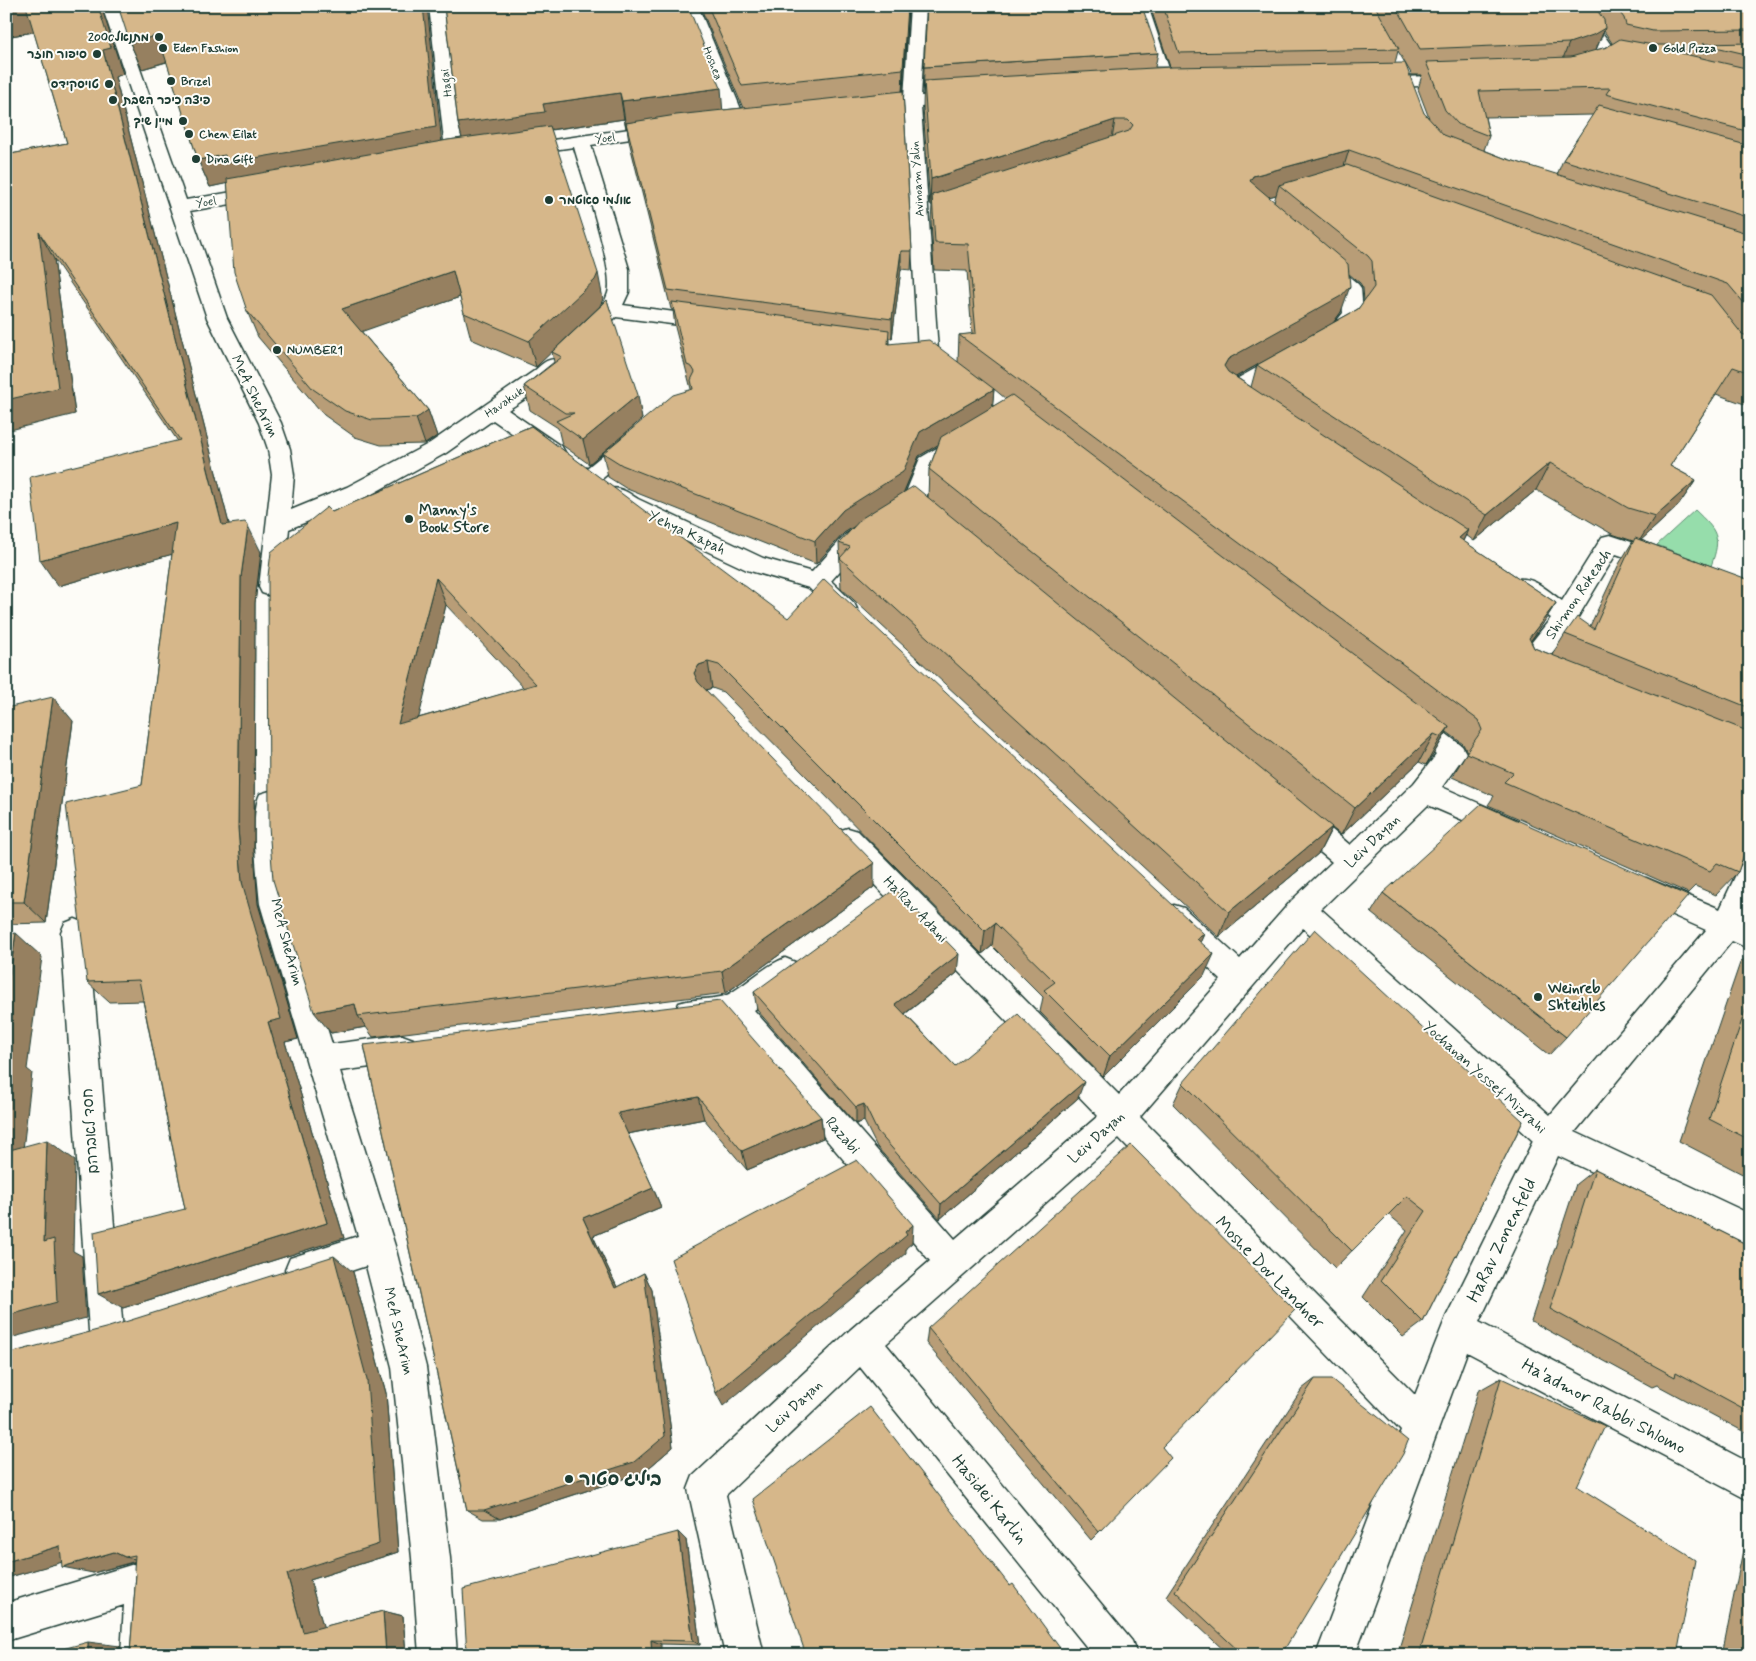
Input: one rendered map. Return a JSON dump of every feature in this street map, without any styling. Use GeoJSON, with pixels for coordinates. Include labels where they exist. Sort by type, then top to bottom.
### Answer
{"type":"FeatureCollection","features":[{"type":"Feature","properties":{"kind":"street","name":"MeA SheArim"},"geometry":{"type":"LineString","coordinates":[[110,6],[217,318],[270,423],[279,449],[284,475],[269,611]]}},
{"type":"Feature","properties":{"kind":"street","name":"Hagai"},"geometry":{"type":"LineString","coordinates":[[437,6],[455,159]]}},
{"type":"Feature","properties":{"kind":"street","name":"Hoshea"},"geometry":{"type":"LineString","coordinates":[[690,6],[728,122],[756,118]]}},
{"type":"Feature","properties":{"kind":"street","name":"Avinoam Yalin"},"geometry":{"type":"LineString","coordinates":[[918,6],[912,101],[927,354]]}},
{"type":"Feature","properties":{"kind":"street"},"geometry":{"type":"LineString","coordinates":[[1140,6],[1166,86]]}},
{"type":"Feature","properties":{"kind":"street"},"geometry":{"type":"LineString","coordinates":[[1575,6],[1603,45],[1605,57]]}},
{"type":"Feature","properties":{"kind":"street"},"geometry":{"type":"LineString","coordinates":[[1589,67],[1605,57],[1623,61]]}},
{"type":"Feature","properties":{"kind":"street"},"geometry":{"type":"LineString","coordinates":[[1396,65],[1408,90]]}},
{"type":"Feature","properties":{"kind":"street"},"geometry":{"type":"LineString","coordinates":[[1359,83],[1408,90],[1473,80]]}},
{"type":"Feature","properties":{"kind":"street"},"geometry":{"type":"LineString","coordinates":[[1146,87],[1186,86]]}},
{"type":"Feature","properties":{"kind":"street"},"geometry":{"type":"LineString","coordinates":[[854,108],[912,101],[980,97]]}},
{"type":"Feature","properties":{"kind":"street","name":"Yoel"},"geometry":{"type":"LineString","coordinates":[[503,152],[678,127]]}},
{"type":"Feature","properties":{"kind":"street"},"geometry":{"type":"LineString","coordinates":[[580,141],[619,268],[619,292],[612,310],[730,325]]}},
{"type":"Feature","properties":{"kind":"street"},"geometry":{"type":"LineString","coordinates":[[436,162],[474,156]]}},
{"type":"Feature","properties":{"kind":"street","name":"Yoel"},"geometry":{"type":"LineString","coordinates":[[179,207],[284,188]]}},
{"type":"Feature","properties":{"kind":"street"},"geometry":{"type":"LineString","coordinates":[[920,217],[939,211]]}},
{"type":"Feature","properties":{"kind":"street"},"geometry":{"type":"LineString","coordinates":[[1263,414],[1230,392],[1341,329],[1353,314],[1351,288],[1304,250]]}},
{"type":"Feature","properties":{"kind":"street","name":"Havakuk"},"geometry":{"type":"LineString","coordinates":[[278,524],[356,493],[438,448],[542,376],[612,310]]}},
{"type":"Feature","properties":{"kind":"street","name":"Yehya Kapah"},"geometry":{"type":"LineString","coordinates":[[493,410],[630,505],[755,564],[816,582]]}},
{"type":"Feature","properties":{"kind":"street"},"geometry":{"type":"LineString","coordinates":[[590,477],[649,428]]}},
{"type":"Feature","properties":{"kind":"street"},"geometry":{"type":"LineString","coordinates":[[866,628],[816,582],[853,541],[922,509],[928,463],[986,428]]}},
{"type":"Feature","properties":{"kind":"street","name":"Shimon Rokeach"},"geometry":{"type":"LineString","coordinates":[[1566,679],[1529,664],[1566,616],[1610,543],[1681,567]]}},
{"type":"Feature","properties":{"kind":"street"},"geometry":{"type":"LineString","coordinates":[[1501,572],[1566,616]]}},
{"type":"Feature","properties":{"kind":"street","name":"Leiv Dayan"},"geometry":{"type":"LineString","coordinates":[[745,1655],[706,1489],[862,1342],[1119,1118],[1302,909],[1424,791],[1453,753],[1390,704]]}},
{"type":"Feature","properties":{"kind":"street","name":"MeA SheArim"},"geometry":{"type":"LineString","coordinates":[[270,773],[270,851],[274,904],[378,1246],[409,1367],[431,1558],[438,1655]]}},
{"type":"Feature","properties":{"kind":"street"},"geometry":{"type":"LineString","coordinates":[[1424,791],[1531,838]]}},
{"type":"Feature","properties":{"kind":"street"},"geometry":{"type":"LineString","coordinates":[[1282,805],[1350,862]]}},
{"type":"Feature","properties":{"kind":"street","name":"Ha'Rav Adani"},"geometry":{"type":"LineString","coordinates":[[829,819],[1119,1118]]}},
{"type":"Feature","properties":{"kind":"street","name":"HaRav Zonenfeld"},"geometry":{"type":"LineString","coordinates":[[1335,1655],[1458,1329],[1551,1137],[1739,931],[1750,874]]}},
{"type":"Feature","properties":{"kind":"street"},"geometry":{"type":"LineString","coordinates":[[1620,878],[1739,931]]}},
{"type":"Feature","properties":{"kind":"street"},"geometry":{"type":"LineString","coordinates":[[873,906],[897,889]]}},
{"type":"Feature","properties":{"kind":"street"},"geometry":{"type":"LineString","coordinates":[[1153,897],[1241,979]]}},
{"type":"Feature","properties":{"kind":"street","name":"Yochanan Yossef Mizrahi"},"geometry":{"type":"LineString","coordinates":[[1302,909],[1551,1137],[1750,1232]]}},
{"type":"Feature","properties":{"kind":"street","name":"חסד לאברהם"},"geometry":{"type":"LineString","coordinates":[[75,932],[107,1330]]}},
{"type":"Feature","properties":{"kind":"street"},"geometry":{"type":"LineString","coordinates":[[666,1016],[733,1008],[810,952]]}},
{"type":"Feature","properties":{"kind":"street","name":"Razabi"},"geometry":{"type":"LineString","coordinates":[[733,1008],[952,1262]]}},
{"type":"Feature","properties":{"kind":"street"},"geometry":{"type":"LineString","coordinates":[[321,1059],[425,1046]]}},
{"type":"Feature","properties":{"kind":"street","name":"Moshe Dov Landner"},"geometry":{"type":"LineString","coordinates":[[1119,1118],[1421,1426]]}},
{"type":"Feature","properties":{"kind":"street"},"geometry":{"type":"LineString","coordinates":[[274,1279],[378,1246]]}},
{"type":"Feature","properties":{"kind":"street","name":"Ha'admor Rabbi Shlomo"},"geometry":{"type":"LineString","coordinates":[[1458,1329],[1750,1483]]}},
{"type":"Feature","properties":{"kind":"street","name":"Hasidei Karlin"},"geometry":{"type":"LineString","coordinates":[[862,1342],[1118,1655]]}},
{"type":"Feature","properties":{"kind":"street"},"geometry":{"type":"LineString","coordinates":[[6,1622],[144,1580],[140,1655]]}},
{"type":"Feature","properties":{"kind":"green space"},"geometry":{"type":"Polygon","coordinates":[[[1695,510],[1713,529],[1717,541],[1711,566],[1657,545],[1695,510]]]}},
{"type":"Feature","properties":{"kind":"building"},"geometry":{"type":"Polygon","coordinates":[[[6,6],[21,6],[6,9],[6,6]]]}},
{"type":"Feature","properties":{"kind":"building"},"geometry":{"type":"Polygon","coordinates":[[[26,6],[98,6],[111,48],[103,50],[222,525],[245,522],[248,526],[241,577],[238,828],[242,882],[281,1019],[268,1022],[327,1223],[98,1294],[94,1232],[185,1209],[139,980],[87,982],[66,804],[142,785],[176,523],[40,560],[30,477],[180,440],[39,232],[58,388],[6,400],[6,155],[67,143],[26,6]]]}},
{"type":"Feature","properties":{"kind":"building"},"geometry":{"type":"Polygon","coordinates":[[[118,6],[423,6],[436,127],[226,163],[225,155],[198,160],[158,35],[130,43],[118,6]]]}},
{"type":"Feature","properties":{"kind":"building"},"geometry":{"type":"Polygon","coordinates":[[[444,6],[688,6],[721,88],[622,101],[620,93],[543,104],[545,112],[458,123],[444,6]]]}},
{"type":"Feature","properties":{"kind":"building"},"geometry":{"type":"Polygon","coordinates":[[[708,6],[907,6],[903,69],[742,86],[708,6]]]}},
{"type":"Feature","properties":{"kind":"building"},"geometry":{"type":"Polygon","coordinates":[[[927,6],[1142,6],[1158,53],[924,67],[927,6]]]}},
{"type":"Feature","properties":{"kind":"building"},"geometry":{"type":"Polygon","coordinates":[[[1163,6],[1375,6],[1399,49],[1179,53],[1163,6]]]}},
{"type":"Feature","properties":{"kind":"building"},"geometry":{"type":"Polygon","coordinates":[[[1396,6],[1594,6],[1604,20],[1605,28],[1593,35],[1569,43],[1420,49],[1396,6]]]}},
{"type":"Feature","properties":{"kind":"building"},"geometry":{"type":"Polygon","coordinates":[[[1615,6],[1750,6],[1750,30],[1653,31],[1626,25],[1624,18],[1615,6]]]}},
{"type":"Feature","properties":{"kind":"building"},"geometry":{"type":"Polygon","coordinates":[[[1620,39],[1653,45],[1677,45],[1676,48],[1680,53],[1750,69],[1750,132],[1606,94],[1610,88],[1479,91],[1489,136],[1458,124],[1445,110],[1426,62],[1571,57],[1607,47],[1620,39]]]}},
{"type":"Feature","properties":{"kind":"building"},"geometry":{"type":"Polygon","coordinates":[[[1750,43],[1750,55],[1703,44],[1750,43]]]}},
{"type":"Feature","properties":{"kind":"building"},"geometry":{"type":"Polygon","coordinates":[[[1405,63],[1424,113],[1444,135],[1504,158],[1750,234],[1750,310],[1728,284],[1349,150],[1253,176],[1250,181],[1348,264],[1350,286],[1341,296],[1228,359],[1224,366],[1228,372],[1468,530],[1459,538],[1556,603],[1529,638],[1534,648],[1750,732],[1750,837],[1738,872],[1717,863],[1710,871],[1504,782],[1513,773],[1466,753],[1482,730],[1478,720],[959,335],[976,333],[968,244],[935,243],[932,195],[1129,131],[1133,125],[1128,120],[1115,120],[931,179],[924,81],[1171,67],[1405,63]]]}},
{"type":"Feature","properties":{"kind":"building"},"geometry":{"type":"Polygon","coordinates":[[[903,91],[912,251],[901,251],[892,319],[668,290],[626,123],[676,115],[903,91]]]}},
{"type":"Feature","properties":{"kind":"building"},"geometry":{"type":"Polygon","coordinates":[[[1599,105],[1750,146],[1750,218],[1563,160],[1599,105]]]}},
{"type":"Feature","properties":{"kind":"building"},"geometry":{"type":"Polygon","coordinates":[[[550,126],[598,273],[595,280],[529,341],[464,313],[453,271],[342,309],[428,410],[420,416],[416,418],[372,420],[345,411],[313,389],[247,311],[234,272],[227,179],[448,140],[550,126]]]}},
{"type":"Feature","properties":{"kind":"building"},"geometry":{"type":"Polygon","coordinates":[[[1347,165],[1711,295],[1742,334],[1750,337],[1750,373],[1733,367],[1670,466],[1696,480],[1655,516],[1628,508],[1550,463],[1487,515],[1257,365],[1358,309],[1374,287],[1372,261],[1368,256],[1279,185],[1347,165]]]}},
{"type":"Feature","properties":{"kind":"building"},"geometry":{"type":"Polygon","coordinates":[[[607,300],[638,395],[583,440],[556,421],[574,413],[565,413],[524,386],[562,357],[552,352],[607,300]]]}},
{"type":"Feature","properties":{"kind":"building"},"geometry":{"type":"Polygon","coordinates":[[[672,302],[889,330],[888,344],[929,340],[994,389],[920,432],[903,472],[843,510],[815,541],[622,465],[603,453],[673,395],[693,389],[691,380],[695,372],[692,367],[687,365],[672,302]]]}},
{"type":"Feature","properties":{"kind":"building"},"geometry":{"type":"Polygon","coordinates":[[[1012,395],[1449,727],[1441,737],[1434,734],[1355,808],[929,469],[941,437],[1012,395]]]}},
{"type":"Feature","properties":{"kind":"building"},"geometry":{"type":"Polygon","coordinates":[[[531,426],[788,618],[824,579],[1204,934],[1197,939],[1214,954],[1110,1056],[1044,990],[1055,982],[995,923],[985,931],[719,665],[708,662],[699,665],[694,673],[698,682],[874,863],[722,971],[358,1016],[355,1004],[314,1012],[273,880],[269,826],[268,576],[271,552],[327,507],[332,512],[531,426]],[[436,578],[398,724],[536,684],[436,578]]]}},
{"type":"Feature","properties":{"kind":"building"},"geometry":{"type":"Polygon","coordinates":[[[914,486],[1332,827],[1229,912],[840,558],[850,547],[839,543],[862,518],[914,486]]]}},
{"type":"Feature","properties":{"kind":"building"},"geometry":{"type":"Polygon","coordinates":[[[1635,538],[1750,580],[1750,708],[1565,634],[1577,617],[1594,629],[1635,538]]]}},
{"type":"Feature","properties":{"kind":"building"},"geometry":{"type":"Polygon","coordinates":[[[53,697],[24,902],[6,902],[6,708],[53,697]]]}},
{"type":"Feature","properties":{"kind":"building","name":"Weinreb Shteibles"},"geometry":{"type":"Polygon","coordinates":[[[1481,804],[1688,896],[1566,1037],[1383,893],[1481,804]]]}},
{"type":"Feature","properties":{"kind":"building"},"geometry":{"type":"Polygon","coordinates":[[[895,889],[959,954],[895,1004],[955,1066],[1018,1014],[1084,1082],[941,1204],[877,1131],[864,1104],[856,1107],[754,992],[895,889]]]}},
{"type":"Feature","properties":{"kind":"building"},"geometry":{"type":"Polygon","coordinates":[[[1315,929],[1523,1121],[1423,1322],[1381,1280],[1426,1211],[1407,1196],[1352,1251],[1183,1083],[1315,929]]]}},
{"type":"Feature","properties":{"kind":"building"},"geometry":{"type":"Polygon","coordinates":[[[16,933],[6,997],[6,935],[16,933]]]}},
{"type":"Feature","properties":{"kind":"building"},"geometry":{"type":"Polygon","coordinates":[[[1750,996],[1750,1140],[1709,1119],[1750,996]]]}},
{"type":"Feature","properties":{"kind":"building"},"geometry":{"type":"Polygon","coordinates":[[[720,1001],[821,1117],[742,1151],[698,1097],[618,1113],[653,1188],[583,1218],[615,1288],[644,1273],[665,1436],[634,1462],[484,1510],[467,1510],[364,1045],[720,1001]]]}},
{"type":"Feature","properties":{"kind":"building"},"geometry":{"type":"Polygon","coordinates":[[[47,1140],[44,1242],[54,1239],[57,1302],[6,1316],[6,1151],[47,1140]]]}},
{"type":"Feature","properties":{"kind":"building"},"geometry":{"type":"Polygon","coordinates":[[[1131,1145],[1295,1310],[1162,1447],[1171,1458],[1099,1532],[928,1328],[1131,1145]]]}},
{"type":"Feature","properties":{"kind":"building"},"geometry":{"type":"Polygon","coordinates":[[[857,1160],[913,1225],[905,1232],[907,1235],[716,1393],[671,1259],[857,1160]]]}},
{"type":"Feature","properties":{"kind":"building"},"geometry":{"type":"Polygon","coordinates":[[[1595,1169],[1750,1246],[1750,1412],[1676,1372],[1675,1377],[1550,1309],[1595,1169]]]}},
{"type":"Feature","properties":{"kind":"building"},"geometry":{"type":"Polygon","coordinates":[[[334,1256],[367,1380],[379,1544],[287,1574],[303,1632],[383,1611],[386,1655],[41,1655],[88,1642],[88,1652],[90,1654],[130,1653],[136,1574],[134,1569],[135,1555],[125,1557],[114,1552],[62,1567],[60,1546],[6,1562],[6,1354],[109,1327],[334,1256]]]}},
{"type":"Feature","properties":{"kind":"building"},"geometry":{"type":"Polygon","coordinates":[[[1501,1378],[1605,1426],[1577,1486],[1695,1560],[1677,1655],[1419,1655],[1501,1378]]]}},
{"type":"Feature","properties":{"kind":"building"},"geometry":{"type":"Polygon","coordinates":[[[1315,1379],[1331,1379],[1408,1441],[1403,1454],[1281,1655],[1243,1655],[1175,1591],[1315,1379]]]}},
{"type":"Feature","properties":{"kind":"building"},"geometry":{"type":"Polygon","coordinates":[[[870,1407],[1010,1586],[1013,1584],[1065,1655],[806,1655],[753,1499],[870,1407]]]}},
{"type":"Feature","properties":{"kind":"building"},"geometry":{"type":"Polygon","coordinates":[[[678,1532],[693,1641],[651,1640],[652,1655],[467,1655],[463,1589],[678,1532]]]}},
{"type":"Feature","properties":{"kind":"place","name":"מתנאל2000"},"geometry":{"type":"Point","coordinates":[159,37]}},
{"type":"Feature","properties":{"kind":"place","name":"Eden Fashion"},"geometry":{"type":"Point","coordinates":[163,48]}},
{"type":"Feature","properties":{"kind":"place","name":"Gold Pizza"},"geometry":{"type":"Point","coordinates":[1653,48]}},
{"type":"Feature","properties":{"kind":"place","name":"סיפור חוזר"},"geometry":{"type":"Point","coordinates":[97,54]}},
{"type":"Feature","properties":{"kind":"place","name":"Brizel"},"geometry":{"type":"Point","coordinates":[171,81]}},
{"type":"Feature","properties":{"kind":"place","name":"טויסקידס"},"geometry":{"type":"Point","coordinates":[109,84]}},
{"type":"Feature","properties":{"kind":"place","name":"פיצה כיכר השבת"},"geometry":{"type":"Point","coordinates":[113,100]}},
{"type":"Feature","properties":{"kind":"place","name":"מיין שיך"},"geometry":{"type":"Point","coordinates":[183,121]}},
{"type":"Feature","properties":{"kind":"place","name":"Chen Eilat"},"geometry":{"type":"Point","coordinates":[189,134]}},
{"type":"Feature","properties":{"kind":"place","name":"Dina Gift"},"geometry":{"type":"Point","coordinates":[196,159]}},
{"type":"Feature","properties":{"kind":"place","name":"אולמי סאטמר"},"geometry":{"type":"Point","coordinates":[549,200]}},
{"type":"Feature","properties":{"kind":"place","name":"NUMBER1"},"geometry":{"type":"Point","coordinates":[277,350]}},
{"type":"Feature","properties":{"kind":"place","name":"Manny's Book Store"},"geometry":{"type":"Point","coordinates":[409,519]}},
{"type":"Feature","properties":{"kind":"place","name":"Weinreb Shteibles"},"geometry":{"type":"Point","coordinates":[1538,997]}},
{"type":"Feature","properties":{"kind":"place","name":"ביליג סטור"},"geometry":{"type":"Point","coordinates":[569,1479]}}]}
